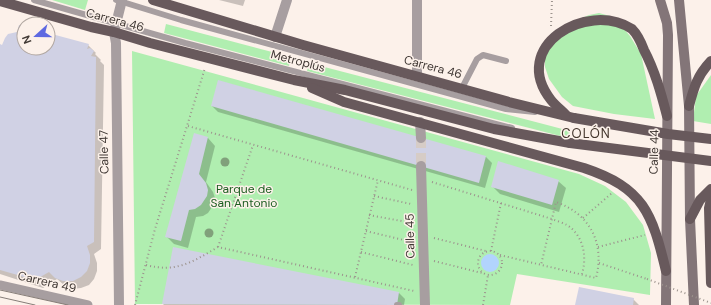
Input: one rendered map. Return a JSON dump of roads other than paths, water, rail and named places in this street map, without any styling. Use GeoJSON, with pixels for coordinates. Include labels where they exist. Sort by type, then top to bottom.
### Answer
{"type":"FeatureCollection","features":[{"type":"Feature","properties":{"kind":"main road","name":"Carrera 46"},"geometry":{"type":"LineString","coordinates":[[153,0],[275,37],[509,102],[571,117],[621,126],[711,138]]}},
{"type":"Feature","properties":{"kind":"main road","name":"Calle 44"},"geometry":{"type":"LineString","coordinates":[[660,0],[667,23],[668,35],[666,305]]}},
{"type":"Feature","properties":{"kind":"main road"},"geometry":{"type":"LineString","coordinates":[[679,0],[689,106],[690,219],[694,305]]}},
{"type":"Feature","properties":{"kind":"main road","name":"Carrera 46"},"geometry":{"type":"LineString","coordinates":[[0,1],[91,27],[115,27],[150,43],[294,80],[345,90],[494,129],[570,143],[711,161]]}},
{"type":"Feature","properties":{"kind":"main road"},"geometry":{"type":"LineString","coordinates":[[571,117],[551,100],[542,82],[540,72],[541,52],[550,34],[563,21],[581,13],[599,12],[608,14],[625,22],[638,35],[659,85],[667,116]]}},
{"type":"Feature","properties":{"kind":"main road"},"geometry":{"type":"LineString","coordinates":[[689,106],[695,83],[711,61]]}},
{"type":"Feature","properties":{"kind":"main road","name":"Carrera 46"},"geometry":{"type":"LineString","coordinates":[[294,80],[344,102],[584,168],[610,178],[634,194],[645,207],[656,232],[666,271]]}},
{"type":"Feature","properties":{"kind":"main road"},"geometry":{"type":"LineString","coordinates":[[690,219],[700,200],[711,189]]}},
{"type":"Feature","properties":{"kind":"main road"},"geometry":{"type":"LineString","coordinates":[[711,199],[709,208],[711,283]]}},
{"type":"Feature","properties":{"kind":"street"},"geometry":{"type":"LineString","coordinates":[[275,37],[287,0]]}},
{"type":"Feature","properties":{"kind":"street"},"geometry":{"type":"LineString","coordinates":[[417,0],[417,76]]}},
{"type":"Feature","properties":{"kind":"street","name":"Calle 47"},"geometry":{"type":"LineString","coordinates":[[119,305],[115,27],[120,1]]}},
{"type":"Feature","properties":{"kind":"street"},"geometry":{"type":"LineString","coordinates":[[420,122],[421,138]]}},
{"type":"Feature","properties":{"kind":"street","name":"Calle 45"},"geometry":{"type":"LineString","coordinates":[[421,166],[425,305]]}},
{"type":"Feature","properties":{"kind":"street","name":"Carrera 49"},"geometry":{"type":"LineString","coordinates":[[0,285],[88,305]]}},
{"type":"Feature","properties":{"kind":"street"},"geometry":{"type":"LineString","coordinates":[[119,293],[125,305]]}},
{"type":"Feature","properties":{"kind":"lane","name":"Metroplús"},"geometry":{"type":"LineString","coordinates":[[34,0],[115,27],[289,69],[557,140]]}},
{"type":"Feature","properties":{"kind":"lane","name":"Metroplús"},"geometry":{"type":"LineString","coordinates":[[120,1],[181,20],[506,109],[571,117]]}},
{"type":"Feature","properties":{"kind":"lane"},"geometry":{"type":"LineString","coordinates":[[462,88],[477,59],[482,55],[506,61]]}},
{"type":"Feature","properties":{"kind":"water"},"geometry":{"type":"Polygon","coordinates":[[[486,254],[494,254],[499,259],[497,270],[494,272],[486,272],[481,267],[481,259],[486,254]]]}},
{"type":"Feature","properties":{"kind":"tunnel"},"geometry":{"type":"LineString","coordinates":[[421,138],[421,166]]}},
{"type":"Feature","properties":{"kind":"tram line"},"geometry":{"type":"LineString","coordinates":[[0,290],[68,305]]}},
{"type":"Feature","properties":{"kind":"tram line"},"geometry":{"type":"LineString","coordinates":[[0,297],[35,305]]}},
{"type":"Feature","properties":{"kind":"district","name":"COLÓN"},"geometry":{"type":"Point","coordinates":[586,133]}},
{"type":"Feature","properties":{"kind":"park label","name":"Parque de San Antonio"},"geometry":{"type":"Point","coordinates":[244,196]}}]}
